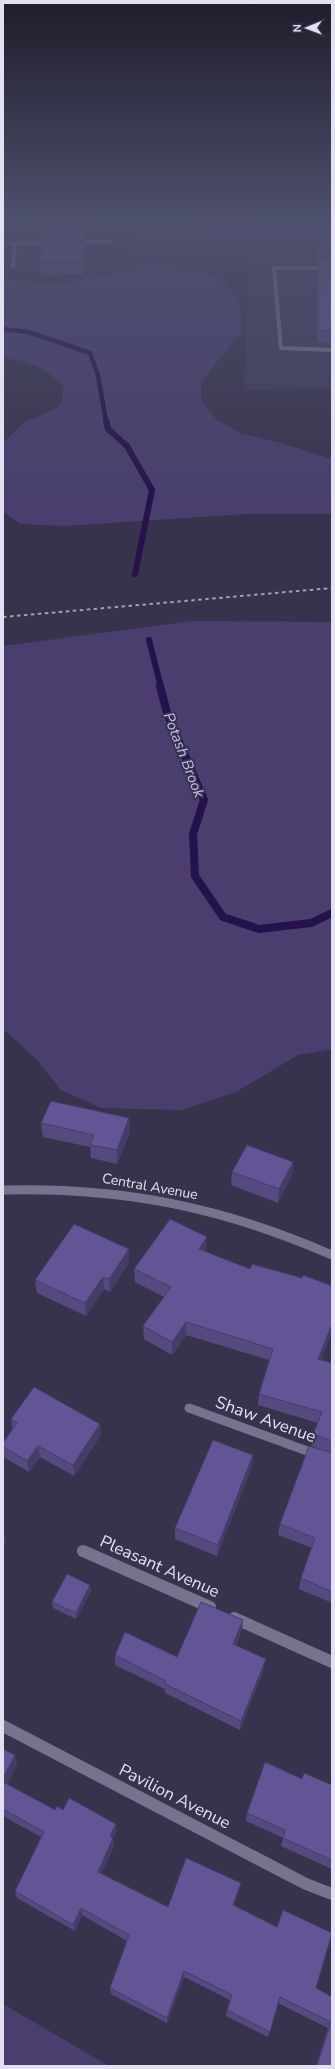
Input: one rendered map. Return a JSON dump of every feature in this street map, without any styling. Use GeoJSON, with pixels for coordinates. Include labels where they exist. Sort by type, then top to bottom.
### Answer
{"type":"FeatureCollection","features":[{"type":"Feature","properties":{"kind":"street"},"geometry":{"type":"LineString","coordinates":[[278,312],[281,348],[332,350]]}},
{"type":"Feature","properties":{"kind":"street","name":"Central Avenue"},"geometry":{"type":"LineString","coordinates":[[3,1190],[92,1191],[174,1201],[251,1223],[332,1255]]}},
{"type":"Feature","properties":{"kind":"street","name":"Shaw Avenue"},"geometry":{"type":"LineString","coordinates":[[189,1408],[332,1460]]}},
{"type":"Feature","properties":{"kind":"street","name":"Pleasant Avenue"},"geometry":{"type":"LineString","coordinates":[[83,1551],[332,1662]]}},
{"type":"Feature","properties":{"kind":"street","name":"Pavilion Avenue"},"geometry":{"type":"LineString","coordinates":[[3,1726],[306,1884],[332,1894]]}},
{"type":"Feature","properties":{"kind":"shaded area"},"geometry":{"type":"Polygon","coordinates":[[[3,312],[240,312],[242,331],[201,382],[201,401],[216,419],[240,433],[278,442],[332,459],[332,514],[246,514],[65,526],[20,524],[3,511],[3,442],[26,421],[43,415],[61,404],[64,386],[50,374],[36,366],[21,361],[3,358],[3,312]]]}},
{"type":"Feature","properties":{"kind":"shaded area"},"geometry":{"type":"Polygon","coordinates":[[[247,312],[332,312],[332,389],[244,390],[247,312]]]}},
{"type":"Feature","properties":{"kind":"shaded area"},"geometry":{"type":"Polygon","coordinates":[[[192,621],[332,622],[332,1049],[298,1055],[236,1092],[182,1110],[101,1108],[61,1090],[36,1059],[3,1029],[3,646],[192,621]]]}},
{"type":"Feature","properties":{"kind":"shaded area"},"geometry":{"type":"Polygon","coordinates":[[[3,2004],[109,2066],[3,2066],[3,2004]]]}},
{"type":"Feature","properties":{"kind":"building"},"geometry":{"type":"Polygon","coordinates":[[[318,312],[332,312],[332,330],[318,330],[318,312]]]}},
{"type":"Feature","properties":{"kind":"building"},"geometry":{"type":"Polygon","coordinates":[[[51,1101],[129,1118],[117,1150],[90,1145],[94,1135],[41,1123],[51,1101]]]}},
{"type":"Feature","properties":{"kind":"building"},"geometry":{"type":"Polygon","coordinates":[[[247,1145],[293,1162],[279,1189],[232,1172],[247,1145]]]}},
{"type":"Feature","properties":{"kind":"building"},"geometry":{"type":"Polygon","coordinates":[[[170,1219],[207,1237],[199,1249],[250,1269],[252,1264],[302,1278],[303,1275],[332,1286],[332,1324],[318,1359],[332,1363],[332,1441],[313,1434],[322,1412],[259,1394],[273,1349],[186,1322],[172,1342],[143,1326],[171,1287],[134,1269],[170,1219]]]}},
{"type":"Feature","properties":{"kind":"building"},"geometry":{"type":"Polygon","coordinates":[[[74,1224],[129,1249],[109,1279],[103,1277],[85,1303],[35,1280],[74,1224]]]}},
{"type":"Feature","properties":{"kind":"building"},"geometry":{"type":"Polygon","coordinates":[[[34,1387],[100,1424],[73,1465],[38,1446],[27,1461],[3,1447],[3,1443],[17,1423],[11,1419],[34,1387]]]}},
{"type":"Feature","properties":{"kind":"building"},"geometry":{"type":"Polygon","coordinates":[[[213,1440],[253,1455],[218,1545],[175,1528],[213,1440]]]}},
{"type":"Feature","properties":{"kind":"building"},"geometry":{"type":"Polygon","coordinates":[[[309,1446],[332,1453],[332,1592],[301,1578],[315,1538],[280,1524],[309,1446]]]}},
{"type":"Feature","properties":{"kind":"building"},"geometry":{"type":"Polygon","coordinates":[[[67,1574],[90,1585],[76,1613],[52,1602],[67,1574]]]}},
{"type":"Feature","properties":{"kind":"building"},"geometry":{"type":"Polygon","coordinates":[[[201,1602],[243,1620],[233,1644],[266,1659],[241,1721],[165,1684],[166,1681],[115,1655],[125,1632],[177,1657],[201,1602]]]}},
{"type":"Feature","properties":{"kind":"building"},"geometry":{"type":"Polygon","coordinates":[[[3,1749],[15,1755],[3,1778],[3,1749]]]}},
{"type":"Feature","properties":{"kind":"building"},"geometry":{"type":"Polygon","coordinates":[[[265,1762],[302,1779],[304,1773],[332,1785],[332,1860],[283,1838],[285,1830],[247,1813],[265,1762]]]}},
{"type":"Feature","properties":{"kind":"building"},"geometry":{"type":"Polygon","coordinates":[[[3,1782],[55,1810],[57,1806],[63,1810],[69,1798],[116,1824],[110,1836],[113,1838],[98,1872],[168,1907],[186,1858],[241,1883],[233,1905],[277,1927],[283,1910],[332,1933],[316,1988],[332,1997],[332,2066],[317,2066],[331,2022],[280,1997],[270,2032],[227,2010],[232,1995],[184,1971],[167,2018],[110,1988],[129,1935],[81,1908],[73,1925],[15,1891],[44,1832],[3,1809],[3,1782]]]}},
{"type":"Feature","properties":{"kind":"waterway","name":"Potash Brook"},"geometry":{"type":"LineString","coordinates":[[3,329],[28,332],[90,353],[98,375],[106,421]]}},
{"type":"Feature","properties":{"kind":"waterway","name":"Potash Brook"},"geometry":{"type":"LineString","coordinates":[[106,420],[108,429],[127,446],[152,490],[135,574]]}},
{"type":"Feature","properties":{"kind":"waterway","name":"Potash Brook"},"geometry":{"type":"LineString","coordinates":[[149,640],[161,687]]}},
{"type":"Feature","properties":{"kind":"waterway","name":"Potash Brook"},"geometry":{"type":"LineString","coordinates":[[160,686],[167,713],[204,800],[193,834],[195,876],[223,917],[259,929],[311,923],[332,913]]}},
{"type":"Feature","properties":{"kind":"railway"},"geometry":{"type":"LineString","coordinates":[[3,617],[332,588]]}}]}
